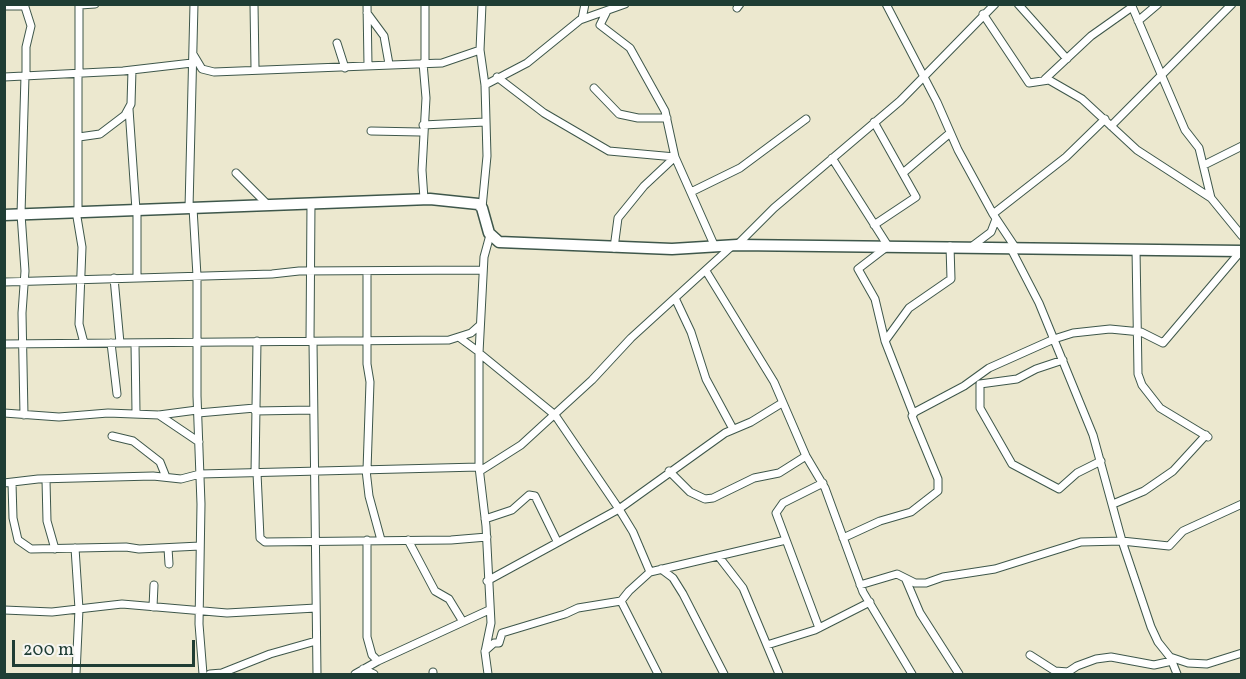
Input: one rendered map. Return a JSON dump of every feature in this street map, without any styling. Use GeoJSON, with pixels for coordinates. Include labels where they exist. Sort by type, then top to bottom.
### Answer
{"type":"FeatureCollection","features":[{"type":"Feature","properties":{"kind":"street"},"geometry":{"type":"LineString","coordinates":[[84,343],[79,324],[82,247],[77,211],[80,5],[95,4]]}},
{"type":"Feature","properties":{"kind":"street"},"geometry":{"type":"LineString","coordinates":[[194,4],[191,208],[197,276],[197,412],[203,675]]}},
{"type":"Feature","properties":{"kind":"street"},"geometry":{"type":"LineString","coordinates":[[254,4],[255,68]]}},
{"type":"Feature","properties":{"kind":"street"},"geometry":{"type":"LineString","coordinates":[[424,199],[422,128],[426,98],[425,4]]}},
{"type":"Feature","properties":{"kind":"street"},"geometry":{"type":"LineString","coordinates":[[482,4],[480,50],[485,85],[487,156],[482,208],[490,235],[483,270],[480,325],[479,469],[487,537],[487,581],[491,623],[485,652],[488,675]]}},
{"type":"Feature","properties":{"kind":"street"},"geometry":{"type":"LineString","coordinates":[[582,19],[585,4]]}},
{"type":"Feature","properties":{"kind":"street"},"geometry":{"type":"LineString","coordinates":[[485,85],[527,63],[582,19],[606,13],[625,4]]}},
{"type":"Feature","properties":{"kind":"street"},"geometry":{"type":"LineString","coordinates":[[886,4],[950,133],[1013,247],[1039,303],[1101,461],[1122,541],[1150,627],[1162,649],[1171,659],[1177,675]]}},
{"type":"Feature","properties":{"kind":"street"},"geometry":{"type":"LineString","coordinates":[[200,546],[31,549],[18,540],[8,483],[166,477],[181,479],[200,474],[479,469],[521,445],[555,415],[675,298],[923,78],[995,4]]}},
{"type":"Feature","properties":{"kind":"street"},"geometry":{"type":"LineString","coordinates":[[1018,4],[1066,59]]}},
{"type":"Feature","properties":{"kind":"street"},"geometry":{"type":"LineString","coordinates":[[1138,21],[1158,4]]}},
{"type":"Feature","properties":{"kind":"street"},"geometry":{"type":"LineString","coordinates":[[1111,126],[1232,4]]}},
{"type":"Feature","properties":{"kind":"street"},"geometry":{"type":"LineString","coordinates":[[4,6],[24,5],[31,26],[26,47],[21,214],[24,415]]}},
{"type":"Feature","properties":{"kind":"street"},"geometry":{"type":"LineString","coordinates":[[983,14],[1025,80],[1032,84],[1045,79],[1091,36],[1131,6],[1185,130],[1199,148],[1211,198]]}},
{"type":"Feature","properties":{"kind":"street"},"geometry":{"type":"LineString","coordinates":[[367,9],[384,36],[389,64]]}},
{"type":"Feature","properties":{"kind":"street"},"geometry":{"type":"LineString","coordinates":[[367,9],[368,65]]}},
{"type":"Feature","properties":{"kind":"street"},"geometry":{"type":"LineString","coordinates":[[606,13],[600,25],[634,53],[667,117],[675,157],[715,247]]}},
{"type":"Feature","properties":{"kind":"street"},"geometry":{"type":"LineString","coordinates":[[337,43],[345,68]]}},
{"type":"Feature","properties":{"kind":"street"},"geometry":{"type":"LineString","coordinates":[[193,54],[198,64],[207,71],[442,63],[480,50]]}},
{"type":"Feature","properties":{"kind":"street"},"geometry":{"type":"LineString","coordinates":[[4,77],[132,70],[192,63]]}},
{"type":"Feature","properties":{"kind":"street"},"geometry":{"type":"LineString","coordinates":[[132,70],[129,109],[136,210],[137,278]]}},
{"type":"Feature","properties":{"kind":"street"},"geometry":{"type":"LineString","coordinates":[[497,77],[544,113],[609,151],[675,157]]}},
{"type":"Feature","properties":{"kind":"street"},"geometry":{"type":"LineString","coordinates":[[1045,79],[1082,99],[1144,155],[1211,198],[1242,236]]}},
{"type":"Feature","properties":{"kind":"street"},"geometry":{"type":"LineString","coordinates":[[594,88],[619,114],[638,118],[667,117]]}},
{"type":"Feature","properties":{"kind":"street"},"geometry":{"type":"LineString","coordinates":[[79,137],[100,134],[125,115],[129,109]]}},
{"type":"Feature","properties":{"kind":"street"},"geometry":{"type":"LineString","coordinates":[[691,192],[740,168],[806,119]]}},
{"type":"Feature","properties":{"kind":"street"},"geometry":{"type":"LineString","coordinates":[[971,247],[991,232],[994,216],[1066,157],[1105,119]]}},
{"type":"Feature","properties":{"kind":"street"},"geometry":{"type":"LineString","coordinates":[[371,131],[485,122]]}},
{"type":"Feature","properties":{"kind":"street"},"geometry":{"type":"LineString","coordinates":[[874,122],[916,197],[874,225]]}},
{"type":"Feature","properties":{"kind":"street"},"geometry":{"type":"LineString","coordinates":[[903,173],[950,133]]}},
{"type":"Feature","properties":{"kind":"street"},"geometry":{"type":"LineString","coordinates":[[1204,165],[1242,146]]}},
{"type":"Feature","properties":{"kind":"street"},"geometry":{"type":"LineString","coordinates":[[614,248],[618,218],[639,191],[675,157]]}},
{"type":"Feature","properties":{"kind":"street"},"geometry":{"type":"LineString","coordinates":[[832,158],[888,246]]}},
{"type":"Feature","properties":{"kind":"street"},"geometry":{"type":"LineString","coordinates":[[236,173],[269,206]]}},
{"type":"Feature","properties":{"kind":"street"},"geometry":{"type":"LineString","coordinates":[[4,214],[424,199],[472,202],[482,208]]}},
{"type":"Feature","properties":{"kind":"street"},"geometry":{"type":"LineString","coordinates":[[311,203],[317,675]]}},
{"type":"Feature","properties":{"kind":"street"},"geometry":{"type":"LineString","coordinates":[[490,235],[499,242],[614,248],[734,245],[951,246],[1241,251]]}},
{"type":"Feature","properties":{"kind":"street"},"geometry":{"type":"LineString","coordinates":[[843,538],[880,521],[911,512],[938,491],[938,478],[918,434],[914,413],[885,341],[875,299],[858,269],[888,246]]}},
{"type":"Feature","properties":{"kind":"street"},"geometry":{"type":"LineString","coordinates":[[885,341],[909,308],[951,279],[951,246]]}},
{"type":"Feature","properties":{"kind":"street"},"geometry":{"type":"LineString","coordinates":[[1113,504],[1144,491],[1166,476],[1207,436],[1160,408],[1151,398],[1138,374],[1136,249]]}},
{"type":"Feature","properties":{"kind":"street"},"geometry":{"type":"LineString","coordinates":[[914,413],[964,386],[989,368],[1054,339],[1084,331],[1136,331],[1163,343],[1241,251]]}},
{"type":"Feature","properties":{"kind":"street"},"geometry":{"type":"LineString","coordinates":[[4,282],[311,272],[483,270]]}},
{"type":"Feature","properties":{"kind":"street"},"geometry":{"type":"LineString","coordinates":[[706,271],[774,382],[806,456],[823,483],[860,585],[912,675]]}},
{"type":"Feature","properties":{"kind":"street"},"geometry":{"type":"LineString","coordinates":[[367,272],[369,340],[367,364],[370,382],[366,470],[369,496],[381,540]]}},
{"type":"Feature","properties":{"kind":"street"},"geometry":{"type":"LineString","coordinates":[[114,278],[120,343]]}},
{"type":"Feature","properties":{"kind":"street"},"geometry":{"type":"LineString","coordinates":[[675,298],[691,332],[706,379],[733,429]]}},
{"type":"Feature","properties":{"kind":"street"},"geometry":{"type":"LineString","coordinates":[[4,344],[23,342],[135,344],[449,340],[460,338],[480,325]]}},
{"type":"Feature","properties":{"kind":"street"},"geometry":{"type":"LineString","coordinates":[[460,338],[555,415],[633,532],[650,572]]}},
{"type":"Feature","properties":{"kind":"street"},"geometry":{"type":"LineString","coordinates":[[257,341],[256,473],[261,540],[316,542],[487,537]]}},
{"type":"Feature","properties":{"kind":"street"},"geometry":{"type":"LineString","coordinates":[[111,343],[117,394]]}},
{"type":"Feature","properties":{"kind":"street"},"geometry":{"type":"LineString","coordinates":[[135,344],[136,412]]}},
{"type":"Feature","properties":{"kind":"street"},"geometry":{"type":"LineString","coordinates":[[1063,360],[1036,369],[1017,379],[980,384],[980,408],[1012,464],[1059,489],[1077,474],[1101,461]]}},
{"type":"Feature","properties":{"kind":"street"},"geometry":{"type":"LineString","coordinates":[[487,581],[619,509],[669,471],[733,429],[751,422],[782,402]]}},
{"type":"Feature","properties":{"kind":"street"},"geometry":{"type":"LineString","coordinates":[[4,413],[60,417],[136,412],[159,415],[255,409],[313,410]]}},
{"type":"Feature","properties":{"kind":"street"},"geometry":{"type":"LineString","coordinates":[[159,415],[199,442]]}},
{"type":"Feature","properties":{"kind":"street"},"geometry":{"type":"LineString","coordinates":[[112,436],[133,441],[160,462],[166,477]]}},
{"type":"Feature","properties":{"kind":"street"},"geometry":{"type":"LineString","coordinates":[[669,471],[690,492],[705,499],[713,498],[754,478],[778,472],[806,456]]}},
{"type":"Feature","properties":{"kind":"street"},"geometry":{"type":"LineString","coordinates":[[46,480],[47,521],[55,549]]}},
{"type":"Feature","properties":{"kind":"street"},"geometry":{"type":"LineString","coordinates":[[819,628],[777,519],[777,509],[792,498],[823,483]]}},
{"type":"Feature","properties":{"kind":"street"},"geometry":{"type":"LineString","coordinates":[[485,519],[512,510],[529,495],[535,496],[557,542]]}},
{"type":"Feature","properties":{"kind":"street"},"geometry":{"type":"LineString","coordinates":[[860,585],[897,574],[915,583],[926,584],[943,577],[995,569],[1081,542],[1122,541],[1169,546],[1183,531],[1242,504]]}},
{"type":"Feature","properties":{"kind":"street"},"geometry":{"type":"LineString","coordinates":[[367,540],[367,637],[372,655],[378,661]]}},
{"type":"Feature","properties":{"kind":"street"},"geometry":{"type":"LineString","coordinates":[[408,540],[435,591],[449,599],[463,622]]}},
{"type":"Feature","properties":{"kind":"street"},"geometry":{"type":"LineString","coordinates":[[485,652],[494,643],[497,645],[502,633],[566,614],[578,608],[621,601],[650,572],[786,540]]}},
{"type":"Feature","properties":{"kind":"street"},"geometry":{"type":"LineString","coordinates":[[75,548],[79,609],[76,675]]}},
{"type":"Feature","properties":{"kind":"street"},"geometry":{"type":"LineString","coordinates":[[168,548],[169,564]]}},
{"type":"Feature","properties":{"kind":"street"},"geometry":{"type":"LineString","coordinates":[[718,557],[743,588],[779,675]]}},
{"type":"Feature","properties":{"kind":"street"},"geometry":{"type":"LineString","coordinates":[[661,569],[673,578],[683,594],[724,675]]}},
{"type":"Feature","properties":{"kind":"street"},"geometry":{"type":"LineString","coordinates":[[905,577],[920,613],[959,675]]}},
{"type":"Feature","properties":{"kind":"street"},"geometry":{"type":"LineString","coordinates":[[153,607],[154,585]]}},
{"type":"Feature","properties":{"kind":"street"},"geometry":{"type":"LineString","coordinates":[[621,601],[658,675]]}},
{"type":"Feature","properties":{"kind":"street"},"geometry":{"type":"LineString","coordinates":[[766,645],[779,643],[819,628],[870,602]]}},
{"type":"Feature","properties":{"kind":"street"},"geometry":{"type":"LineString","coordinates":[[4,610],[52,612],[122,604],[227,613],[316,608]]}},
{"type":"Feature","properties":{"kind":"street"},"geometry":{"type":"LineString","coordinates":[[355,675],[378,661],[489,610]]}},
{"type":"Feature","properties":{"kind":"street"},"geometry":{"type":"LineString","coordinates":[[210,675],[223,674],[270,654],[316,641]]}},
{"type":"Feature","properties":{"kind":"street"},"geometry":{"type":"LineString","coordinates":[[1030,655],[1055,671],[1068,674],[1096,659],[1111,657],[1154,665],[1171,659],[1207,664],[1242,653]]}},
{"type":"Feature","properties":{"kind":"street"},"geometry":{"type":"LineString","coordinates":[[363,669],[374,675]]}}]}
